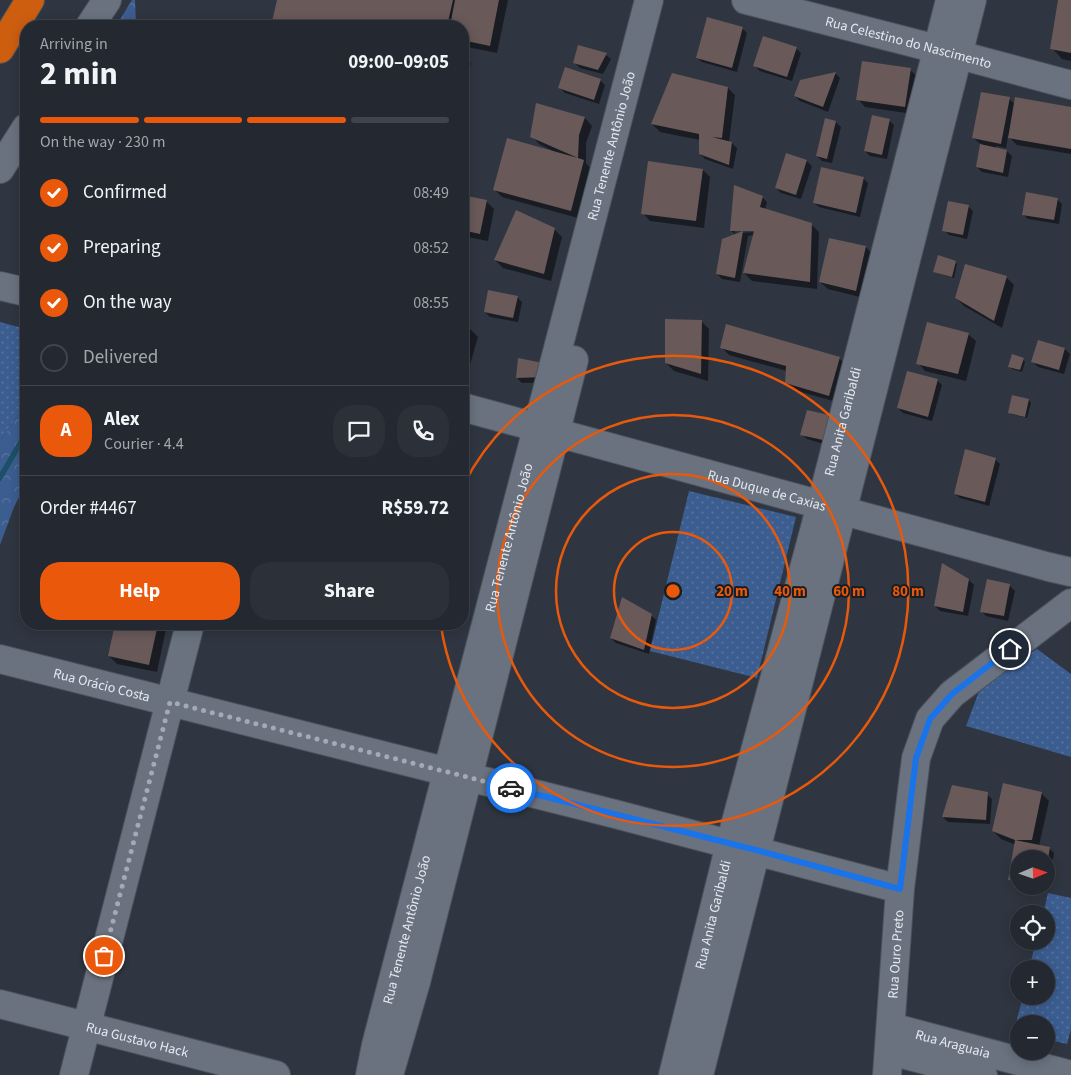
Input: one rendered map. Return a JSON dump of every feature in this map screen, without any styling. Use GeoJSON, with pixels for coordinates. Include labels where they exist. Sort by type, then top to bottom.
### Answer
{"type":"FeatureCollection","features":[{"type":"Feature","properties":{"kind":"highway"},"geometry":{"type":"LineString","coordinates":[[0,49],[30,0]]}},
{"type":"Feature","properties":{"kind":"street"},"geometry":{"type":"LineString","coordinates":[[94,20],[107,0]]}},
{"type":"Feature","properties":{"kind":"street","name":"Rua Tenente Antônio João"},"geometry":{"type":"LineString","coordinates":[[389,1075],[405,979],[627,117],[648,0]]}},
{"type":"Feature","properties":{"kind":"street","name":"Rua Tenente Antônio João"},"geometry":{"type":"LineString","coordinates":[[627,117],[667,0]]}},
{"type":"Feature","properties":{"kind":"street","name":"Rua Celestino do Nascimento"},"geometry":{"type":"LineString","coordinates":[[746,0],[948,51],[1071,85]]}},
{"type":"Feature","properties":{"kind":"street","name":"Rua Anita Garibaldi"},"geometry":{"type":"LineString","coordinates":[[948,51],[950,0]]}},
{"type":"Feature","properties":{"kind":"street","name":"Rua Anita Garibaldi"},"geometry":{"type":"LineString","coordinates":[[687,1071],[948,51],[972,0]]}},
{"type":"Feature","properties":{"kind":"street"},"geometry":{"type":"LineString","coordinates":[[0,169],[20,137]]}},
{"type":"Feature","properties":{"kind":"street"},"geometry":{"type":"LineString","coordinates":[[0,286],[20,291]]}},
{"type":"Feature","properties":{"kind":"street","name":"Rua Duque de Caxias"},"geometry":{"type":"LineString","coordinates":[[469,409],[1060,570]]}},
{"type":"Feature","properties":{"kind":"street"},"geometry":{"type":"LineString","coordinates":[[1060,570],[1057,583],[1063,610]]}},
{"type":"Feature","properties":{"kind":"street","name":"Rua Ouro Preto"},"geometry":{"type":"LineString","coordinates":[[889,1051],[900,889],[916,758],[930,719],[952,694],[1063,610]]}},
{"type":"Feature","properties":{"kind":"street"},"geometry":{"type":"LineString","coordinates":[[74,1075],[188,630]]}},
{"type":"Feature","properties":{"kind":"street","name":"Rua Orácio Costa"},"geometry":{"type":"LineString","coordinates":[[0,659],[458,774],[900,889]]}},
{"type":"Feature","properties":{"kind":"street","name":"Rua Tenente Antônio João"},"geometry":{"type":"LineString","coordinates":[[370,1075],[376,1045],[405,979]]}},
{"type":"Feature","properties":{"kind":"street","name":"Rua Gustavo Hack"},"geometry":{"type":"LineString","coordinates":[[0,1004],[245,1071],[276,1075]]}},
{"type":"Feature","properties":{"kind":"street","name":"Rua Araguaia"},"geometry":{"type":"LineString","coordinates":[[889,1051],[1055,1073]]}},
{"type":"Feature","properties":{"kind":"street","name":"Rua Araguaia"},"geometry":{"type":"LineString","coordinates":[[889,1051],[983,1075]]}},
{"type":"Feature","properties":{"kind":"green space"},"geometry":{"type":"Polygon","coordinates":[[[132,0],[135,0],[136,20],[120,20],[132,0]]]}},
{"type":"Feature","properties":{"kind":"green space"},"geometry":{"type":"Polygon","coordinates":[[[0,322],[20,327],[20,413],[0,441],[0,322]]]}},
{"type":"Feature","properties":{"kind":"green space"},"geometry":{"type":"Polygon","coordinates":[[[20,413],[20,496],[0,545],[0,441],[20,413]]]}},
{"type":"Feature","properties":{"kind":"green space"},"geometry":{"type":"Polygon","coordinates":[[[689,491],[796,517],[757,678],[650,651],[689,491]]]}},
{"type":"Feature","properties":{"kind":"green space"},"geometry":{"type":"Polygon","coordinates":[[[1037,649],[1071,674],[1071,757],[966,726],[981,686],[1037,649]]]}},
{"type":"Feature","properties":{"kind":"green space"},"geometry":{"type":"Polygon","coordinates":[[[1048,895],[1071,898],[1071,1029],[1067,1044],[1055,1041],[1055,1015],[1018,1015],[1021,1005],[1055,1005],[1055,960],[1031,960],[1034,950],[1055,950],[1055,905],[1045,905],[1048,895]]]}},
{"type":"Feature","properties":{"kind":"building"},"geometry":{"type":"Polygon","coordinates":[[[277,0],[453,0],[448,20],[272,20],[277,0]]]}},
{"type":"Feature","properties":{"kind":"building"},"geometry":{"type":"Polygon","coordinates":[[[455,0],[499,0],[490,46],[469,42],[469,20],[451,20],[455,0]]]}},
{"type":"Feature","properties":{"kind":"building"},"geometry":{"type":"Polygon","coordinates":[[[1058,0],[1071,0],[1071,53],[1050,49],[1058,0]]]}},
{"type":"Feature","properties":{"kind":"building"},"geometry":{"type":"Polygon","coordinates":[[[707,17],[743,27],[732,68],[696,58],[707,17]]]}},
{"type":"Feature","properties":{"kind":"building"},"geometry":{"type":"Polygon","coordinates":[[[763,36],[797,47],[787,77],[753,66],[763,36]]]}},
{"type":"Feature","properties":{"kind":"building"},"geometry":{"type":"Polygon","coordinates":[[[578,45],[607,53],[598,70],[573,63],[578,45]]]}},
{"type":"Feature","properties":{"kind":"building"},"geometry":{"type":"Polygon","coordinates":[[[862,61],[911,68],[905,107],[856,100],[862,61]]]}},
{"type":"Feature","properties":{"kind":"building"},"geometry":{"type":"Polygon","coordinates":[[[565,67],[601,79],[594,100],[558,88],[565,67]]]}},
{"type":"Feature","properties":{"kind":"building"},"geometry":{"type":"Polygon","coordinates":[[[836,72],[823,107],[794,96],[800,80],[836,72]]]}},
{"type":"Feature","properties":{"kind":"building"},"geometry":{"type":"Polygon","coordinates":[[[672,73],[728,87],[722,138],[712,137],[732,142],[729,165],[699,154],[699,134],[651,124],[672,73]]]}},
{"type":"Feature","properties":{"kind":"building"},"geometry":{"type":"Polygon","coordinates":[[[981,92],[1010,97],[1001,144],[972,138],[981,92]]]}},
{"type":"Feature","properties":{"kind":"building"},"geometry":{"type":"Polygon","coordinates":[[[1015,97],[1071,107],[1071,149],[1008,138],[1015,97]]]}},
{"type":"Feature","properties":{"kind":"building"},"geometry":{"type":"Polygon","coordinates":[[[536,103],[585,117],[579,135],[578,158],[530,137],[536,103]]]}},
{"type":"Feature","properties":{"kind":"building"},"geometry":{"type":"Polygon","coordinates":[[[872,115],[890,119],[882,155],[864,151],[872,115]]]}},
{"type":"Feature","properties":{"kind":"building"},"geometry":{"type":"Polygon","coordinates":[[[825,118],[836,121],[827,159],[816,156],[825,118]]]}},
{"type":"Feature","properties":{"kind":"building"},"geometry":{"type":"Polygon","coordinates":[[[507,138],[584,160],[571,211],[493,190],[507,138]]]}},
{"type":"Feature","properties":{"kind":"building"},"geometry":{"type":"Polygon","coordinates":[[[980,144],[1007,150],[1003,173],[976,167],[980,144]]]}},
{"type":"Feature","properties":{"kind":"building"},"geometry":{"type":"Polygon","coordinates":[[[786,153],[807,160],[796,195],[775,188],[786,153]]]}},
{"type":"Feature","properties":{"kind":"building"},"geometry":{"type":"Polygon","coordinates":[[[648,161],[703,169],[696,221],[641,214],[648,161]]]}},
{"type":"Feature","properties":{"kind":"building"},"geometry":{"type":"Polygon","coordinates":[[[821,167],[864,177],[856,213],[813,203],[821,167]]]}},
{"type":"Feature","properties":{"kind":"building"},"geometry":{"type":"Polygon","coordinates":[[[734,185],[763,196],[760,207],[812,223],[810,282],[743,273],[754,231],[730,231],[734,185]]]}},
{"type":"Feature","properties":{"kind":"building"},"geometry":{"type":"Polygon","coordinates":[[[1026,192],[1058,198],[1054,220],[1022,215],[1026,192]]]}},
{"type":"Feature","properties":{"kind":"building"},"geometry":{"type":"Polygon","coordinates":[[[469,196],[487,200],[480,234],[469,232],[469,196]]]}},
{"type":"Feature","properties":{"kind":"building"},"geometry":{"type":"Polygon","coordinates":[[[948,201],[969,205],[963,235],[942,231],[948,201]]]}},
{"type":"Feature","properties":{"kind":"building"},"geometry":{"type":"Polygon","coordinates":[[[516,210],[555,228],[544,274],[494,260],[516,210]]]}},
{"type":"Feature","properties":{"kind":"building"},"geometry":{"type":"Polygon","coordinates":[[[743,231],[735,278],[716,274],[722,239],[743,231]]]}},
{"type":"Feature","properties":{"kind":"building"},"geometry":{"type":"Polygon","coordinates":[[[829,238],[866,246],[856,291],[819,282],[829,238]]]}},
{"type":"Feature","properties":{"kind":"building"},"geometry":{"type":"Polygon","coordinates":[[[938,255],[956,261],[952,277],[933,272],[938,255]]]}},
{"type":"Feature","properties":{"kind":"building"},"geometry":{"type":"Polygon","coordinates":[[[965,264],[1007,276],[994,321],[955,298],[965,264]]]}},
{"type":"Feature","properties":{"kind":"building"},"geometry":{"type":"Polygon","coordinates":[[[488,290],[518,296],[513,318],[484,312],[488,290]]]}},
{"type":"Feature","properties":{"kind":"building"},"geometry":{"type":"Polygon","coordinates":[[[665,319],[702,320],[701,374],[665,363],[665,319]]]}},
{"type":"Feature","properties":{"kind":"building"},"geometry":{"type":"Polygon","coordinates":[[[927,322],[969,333],[958,374],[916,364],[927,322]]]}},
{"type":"Feature","properties":{"kind":"building"},"geometry":{"type":"Polygon","coordinates":[[[726,324],[840,357],[829,396],[785,383],[786,366],[720,348],[726,324]]]}},
{"type":"Feature","properties":{"kind":"building"},"geometry":{"type":"Polygon","coordinates":[[[1038,340],[1065,348],[1059,370],[1031,362],[1038,340]]]}},
{"type":"Feature","properties":{"kind":"building"},"geometry":{"type":"Polygon","coordinates":[[[1012,354],[1024,358],[1020,370],[1008,367],[1012,354]]]}},
{"type":"Feature","properties":{"kind":"building"},"geometry":{"type":"Polygon","coordinates":[[[518,358],[543,363],[545,377],[516,378],[518,358]]]}},
{"type":"Feature","properties":{"kind":"building"},"geometry":{"type":"Polygon","coordinates":[[[907,371],[938,379],[928,417],[897,408],[907,371]]]}},
{"type":"Feature","properties":{"kind":"building"},"geometry":{"type":"Polygon","coordinates":[[[1012,395],[1029,399],[1025,417],[1008,413],[1012,395]]]}},
{"type":"Feature","properties":{"kind":"building"},"geometry":{"type":"Polygon","coordinates":[[[807,410],[829,415],[823,440],[800,435],[807,410]]]}},
{"type":"Feature","properties":{"kind":"building"},"geometry":{"type":"Polygon","coordinates":[[[965,449],[996,458],[985,502],[954,494],[965,449]]]}},
{"type":"Feature","properties":{"kind":"building"},"geometry":{"type":"Polygon","coordinates":[[[942,563],[969,579],[963,612],[934,606],[942,563]]]}},
{"type":"Feature","properties":{"kind":"building"},"geometry":{"type":"Polygon","coordinates":[[[987,579],[1010,584],[1004,616],[980,612],[987,579]]]}},
{"type":"Feature","properties":{"kind":"building"},"geometry":{"type":"Polygon","coordinates":[[[622,597],[652,614],[644,650],[610,638],[622,597]]]}},
{"type":"Feature","properties":{"kind":"building"},"geometry":{"type":"Polygon","coordinates":[[[114,630],[157,630],[149,665],[108,656],[114,630]]]}},
{"type":"Feature","properties":{"kind":"building"},"geometry":{"type":"Polygon","coordinates":[[[1003,783],[1042,792],[1032,840],[1015,840],[992,831],[1003,783]]]}},
{"type":"Feature","properties":{"kind":"building"},"geometry":{"type":"Polygon","coordinates":[[[952,785],[988,792],[986,820],[942,817],[952,785]]]}},
{"type":"Feature","properties":{"kind":"building"},"geometry":{"type":"Polygon","coordinates":[[[1015,840],[1050,847],[1050,850],[1013,850],[1015,840]]]}},
{"type":"Feature","properties":{"kind":"waterway"},"geometry":{"type":"LineString","coordinates":[[0,478],[20,444]]}},
{"type":"Feature","properties":{"kind":"way so far"},"geometry":{"type":"LineString","coordinates":[[104,956],[170,702],[511,788]]}},
{"type":"Feature","properties":{"kind":"route"},"geometry":{"type":"LineString","coordinates":[[511,788],[756,850],[900,889],[916,758],[930,719],[952,694],[1010,649]]}}]}
